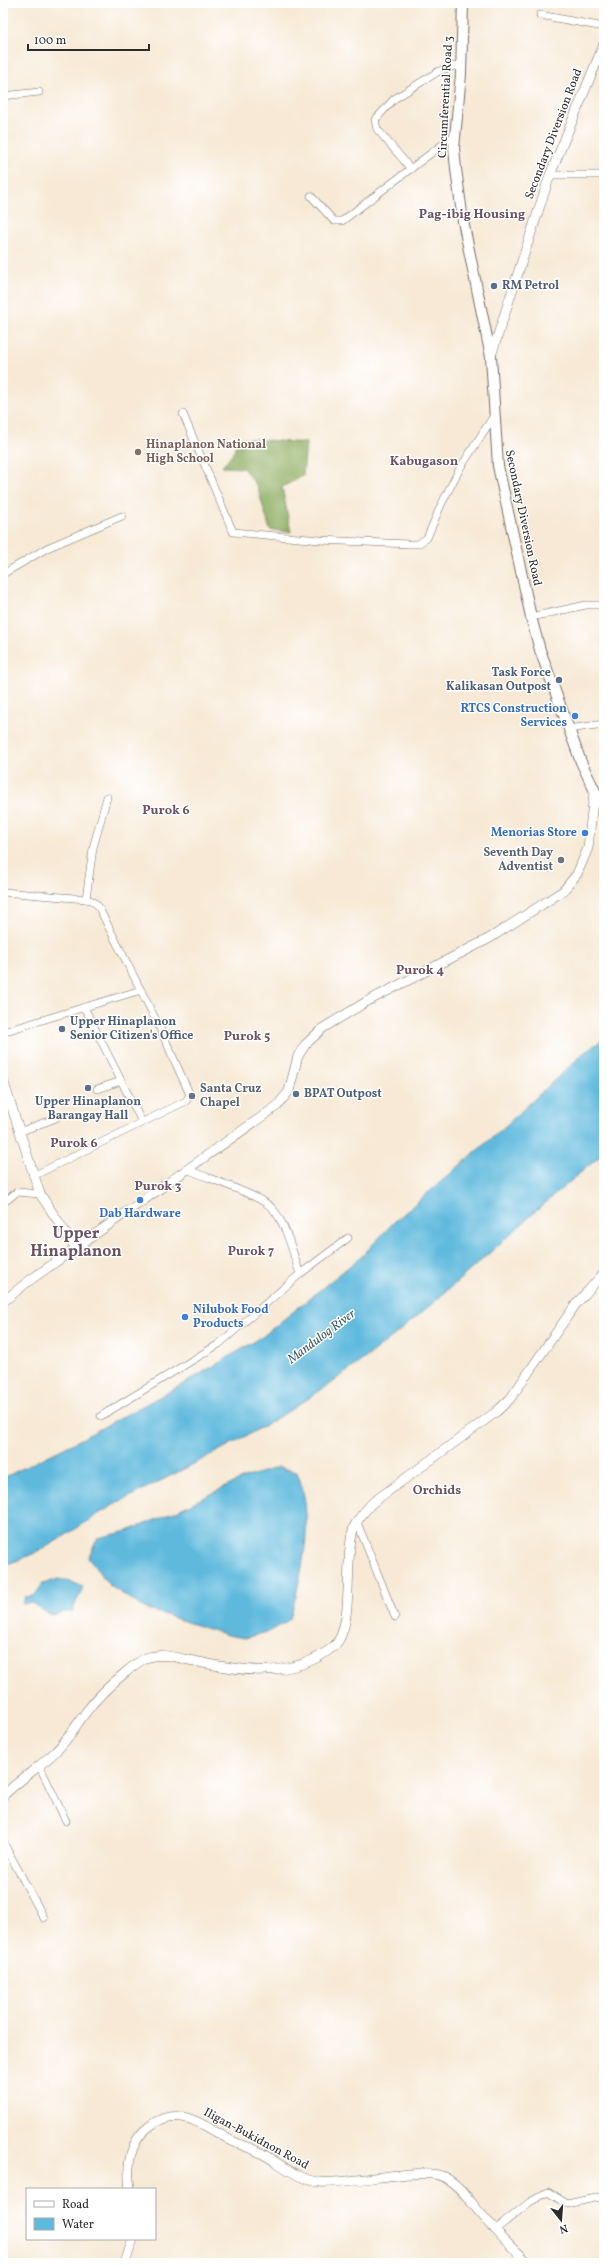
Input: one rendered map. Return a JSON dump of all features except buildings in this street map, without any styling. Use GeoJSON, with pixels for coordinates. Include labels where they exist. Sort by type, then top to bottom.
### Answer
{"type":"FeatureCollection","features":[{"type":"Feature","properties":{"kind":"main road","name":"Circumferential Road 3"},"geometry":{"type":"LineString","coordinates":[[463,3],[461,64],[455,135],[458,195],[491,356]]}},
{"type":"Feature","properties":{"kind":"main road","name":"Secondary Diversion Road"},"geometry":{"type":"LineString","coordinates":[[491,356],[493,417],[498,466],[502,491],[531,617],[568,730],[594,792],[604,810]]}},
{"type":"Feature","properties":{"kind":"street"},"geometry":{"type":"LineString","coordinates":[[540,15],[604,27]]}},
{"type":"Feature","properties":{"kind":"street","name":"Secondary Diversion Road"},"geometry":{"type":"LineString","coordinates":[[491,356],[550,175],[604,44]]}},
{"type":"Feature","properties":{"kind":"street"},"geometry":{"type":"LineString","coordinates":[[411,169],[377,129],[374,120],[394,99],[439,71],[461,64]]}},
{"type":"Feature","properties":{"kind":"street"},"geometry":{"type":"LineString","coordinates":[[3,96],[39,92]]}},
{"type":"Feature","properties":{"kind":"street"},"geometry":{"type":"LineString","coordinates":[[310,196],[334,221],[342,221],[455,135]]}},
{"type":"Feature","properties":{"kind":"street"},"geometry":{"type":"LineString","coordinates":[[550,175],[604,174]]}},
{"type":"Feature","properties":{"kind":"street"},"geometry":{"type":"LineString","coordinates":[[183,414],[233,532],[320,540],[408,544],[418,544],[427,538],[456,475],[493,417]]}},
{"type":"Feature","properties":{"kind":"street"},"geometry":{"type":"LineString","coordinates":[[3,574],[47,548],[122,516]]}},
{"type":"Feature","properties":{"kind":"street"},"geometry":{"type":"LineString","coordinates":[[531,617],[586,605],[604,605]]}},
{"type":"Feature","properties":{"kind":"street"},"geometry":{"type":"LineString","coordinates":[[568,730],[604,724]]}},
{"type":"Feature","properties":{"kind":"street"},"geometry":{"type":"LineString","coordinates":[[3,1302],[26,1283],[269,1113],[284,1100],[289,1091],[298,1056],[305,1045],[323,1028],[366,1002],[490,938],[563,891],[577,874],[588,848],[594,792]]}},
{"type":"Feature","properties":{"kind":"street"},"geometry":{"type":"LineString","coordinates":[[86,899],[93,848],[107,797]]}},
{"type":"Feature","properties":{"kind":"street"},"geometry":{"type":"LineString","coordinates":[[3,892],[86,899],[93,901],[103,912],[190,1095],[186,1101],[33,1176]]}},
{"type":"Feature","properties":{"kind":"street"},"geometry":{"type":"LineString","coordinates":[[3,1032],[141,990]]}},
{"type":"Feature","properties":{"kind":"street"},"geometry":{"type":"LineString","coordinates":[[84,1007],[142,1122]]}},
{"type":"Feature","properties":{"kind":"street"},"geometry":{"type":"LineString","coordinates":[[3,1080],[40,1194],[76,1248]]}},
{"type":"Feature","properties":{"kind":"street"},"geometry":{"type":"LineString","coordinates":[[97,1089],[121,1081]]}},
{"type":"Feature","properties":{"kind":"street"},"geometry":{"type":"LineString","coordinates":[[19,1132],[56,1118]]}},
{"type":"Feature","properties":{"kind":"street"},"geometry":{"type":"LineString","coordinates":[[187,1169],[258,1199],[272,1209],[279,1218],[300,1274]]}},
{"type":"Feature","properties":{"kind":"street"},"geometry":{"type":"LineString","coordinates":[[3,1203],[17,1192],[40,1194]]}},
{"type":"Feature","properties":{"kind":"street"},"geometry":{"type":"LineString","coordinates":[[101,1416],[219,1344],[300,1274],[348,1238]]}},
{"type":"Feature","properties":{"kind":"street"},"geometry":{"type":"LineString","coordinates":[[3,1796],[57,1750],[104,1691],[134,1665],[146,1658],[165,1656],[219,1667],[257,1672],[281,1670],[307,1661],[333,1647],[340,1638],[345,1626],[347,1578],[353,1532],[357,1522],[372,1503],[496,1412],[510,1399],[576,1304],[604,1273]]}},
{"type":"Feature","properties":{"kind":"street"},"geometry":{"type":"LineString","coordinates":[[357,1522],[394,1617]]}},
{"type":"Feature","properties":{"kind":"street"},"geometry":{"type":"LineString","coordinates":[[39,1765],[66,1821]]}},
{"type":"Feature","properties":{"kind":"street"},"geometry":{"type":"LineString","coordinates":[[3,1842],[44,1918]]}},
{"type":"Feature","properties":{"kind":"street","name":"Iligan-Bukidnon Road"},"geometry":{"type":"LineString","coordinates":[[130,2188],[129,2169],[131,2152],[136,2141],[150,2126],[161,2120],[180,2116],[208,2126],[230,2140],[260,2153],[300,2176],[311,2180],[333,2182],[414,2175],[442,2176],[454,2183],[495,2230],[529,2263]]}},
{"type":"Feature","properties":{"kind":"street"},"geometry":{"type":"LineString","coordinates":[[495,2230],[530,2202],[548,2192],[567,2204],[604,2196]]}},
{"type":"Feature","properties":{"kind":"street"},"geometry":{"type":"LineString","coordinates":[[125,2263],[133,2240]]}},
{"type":"Feature","properties":{"kind":"green space"},"geometry":{"type":"Polygon","coordinates":[[[237,438],[306,443],[303,476],[282,487],[291,532],[270,530],[257,486],[243,468],[222,467],[234,451],[237,438]]]}},
{"type":"Feature","properties":{"kind":"water","name":"Mandulog River"},"geometry":{"type":"Polygon","coordinates":[[[604,1039],[604,1153],[402,1329],[331,1383],[254,1432],[119,1502],[48,1546],[19,1560],[3,1565],[3,1478],[70,1445],[185,1383],[262,1337],[363,1255],[394,1222],[501,1130],[586,1051],[604,1039]]]}},
{"type":"Feature","properties":{"kind":"water"},"geometry":{"type":"Polygon","coordinates":[[[279,1467],[297,1472],[303,1490],[306,1508],[306,1527],[305,1546],[299,1583],[290,1619],[271,1631],[245,1638],[227,1635],[144,1608],[109,1585],[88,1558],[98,1538],[128,1531],[172,1513],[244,1478],[279,1467]]]}},
{"type":"Feature","properties":{"kind":"water"},"geometry":{"type":"Polygon","coordinates":[[[58,1579],[72,1582],[83,1587],[73,1612],[63,1612],[54,1615],[46,1613],[32,1603],[22,1604],[25,1597],[34,1596],[43,1584],[58,1579]]]}},
{"type":"Feature","properties":{"kind":"place","name":"RM Petrol"},"geometry":{"type":"Point","coordinates":[494,286]}},
{"type":"Feature","properties":{"kind":"place","name":"Hinaplanon National High School"},"geometry":{"type":"Point","coordinates":[138,452]}},
{"type":"Feature","properties":{"kind":"place","name":"Task Force Kalikasan Outpost"},"geometry":{"type":"Point","coordinates":[559,680]}},
{"type":"Feature","properties":{"kind":"place","name":"RTCS Construction Services"},"geometry":{"type":"Point","coordinates":[575,716]}},
{"type":"Feature","properties":{"kind":"place","name":"Menorias Store"},"geometry":{"type":"Point","coordinates":[585,833]}},
{"type":"Feature","properties":{"kind":"place","name":"Seventh Day Adventist"},"geometry":{"type":"Point","coordinates":[561,860]}},
{"type":"Feature","properties":{"kind":"place","name":"Upper Hinaplanon Senior Citizen's Office"},"geometry":{"type":"Point","coordinates":[62,1029]}},
{"type":"Feature","properties":{"kind":"place","name":"Upper Hinaplanon Barangay Hall"},"geometry":{"type":"Point","coordinates":[88,1088]}},
{"type":"Feature","properties":{"kind":"place","name":"BPAT Outpost"},"geometry":{"type":"Point","coordinates":[296,1094]}},
{"type":"Feature","properties":{"kind":"place","name":"Santa Cruz Chapel"},"geometry":{"type":"Point","coordinates":[192,1096]}},
{"type":"Feature","properties":{"kind":"place","name":"Dab Hardware"},"geometry":{"type":"Point","coordinates":[140,1200]}},
{"type":"Feature","properties":{"kind":"place","name":"Nilubok Food Products"},"geometry":{"type":"Point","coordinates":[185,1317]}},
{"type":"Feature","properties":{"kind":"district","name":"Pag-ibig Housing"},"geometry":{"type":"Point","coordinates":[472,215]}},
{"type":"Feature","properties":{"kind":"district","name":"Kabugason"},"geometry":{"type":"Point","coordinates":[424,462]}},
{"type":"Feature","properties":{"kind":"district","name":"Purok 6"},"geometry":{"type":"Point","coordinates":[166,811]}},
{"type":"Feature","properties":{"kind":"district","name":"Purok 4"},"geometry":{"type":"Point","coordinates":[420,971]}},
{"type":"Feature","properties":{"kind":"district","name":"Purok 5"},"geometry":{"type":"Point","coordinates":[247,1037]}},
{"type":"Feature","properties":{"kind":"district","name":"Purok 6"},"geometry":{"type":"Point","coordinates":[74,1144]}},
{"type":"Feature","properties":{"kind":"district","name":"Purok 3"},"geometry":{"type":"Point","coordinates":[158,1187]}},
{"type":"Feature","properties":{"kind":"district","name":"Upper Hinaplanon"},"geometry":{"type":"Point","coordinates":[76,1243]}},
{"type":"Feature","properties":{"kind":"district","name":"Purok 7"},"geometry":{"type":"Point","coordinates":[251,1252]}},
{"type":"Feature","properties":{"kind":"district","name":"Orchids"},"geometry":{"type":"Point","coordinates":[437,1491]}}]}
